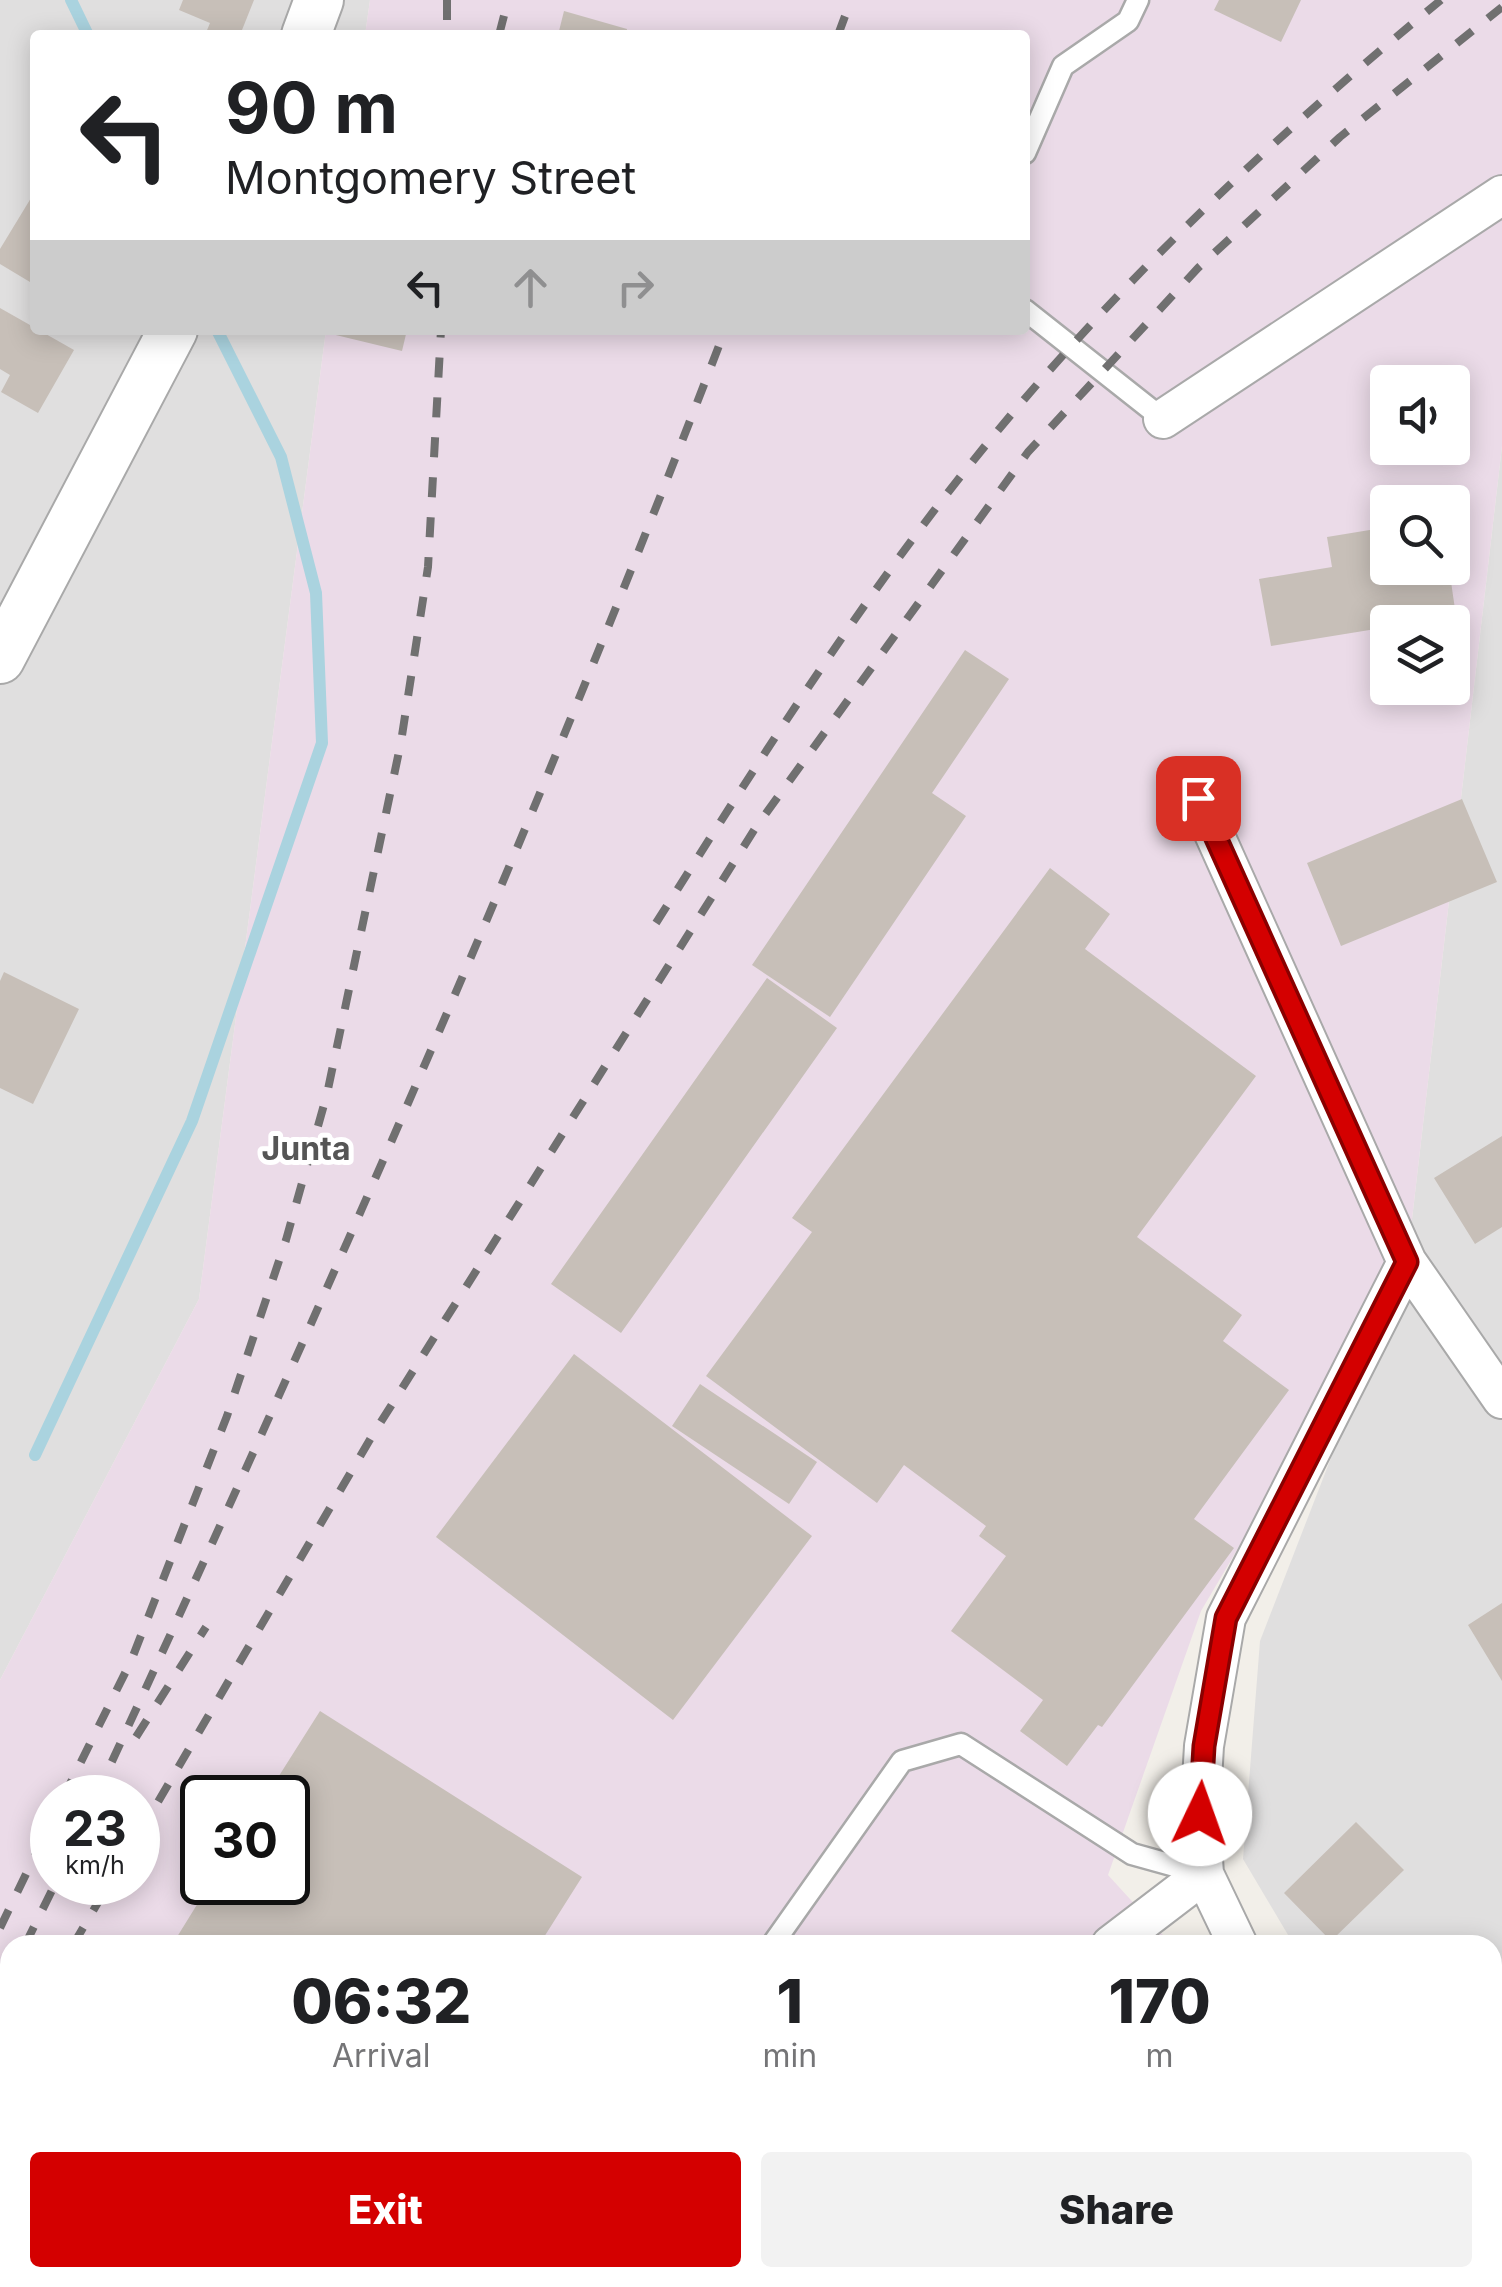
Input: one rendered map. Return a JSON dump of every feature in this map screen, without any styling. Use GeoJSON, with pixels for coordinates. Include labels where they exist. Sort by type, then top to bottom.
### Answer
{"type":"FeatureCollection","features":[{"type":"Feature","properties":{"kind":"street"},"geometry":{"type":"LineString","coordinates":[[308,30],[319,0]]}},
{"type":"Feature","properties":{"kind":"street"},"geometry":{"type":"LineString","coordinates":[[1162,418],[1502,195]]}},
{"type":"Feature","properties":{"kind":"street"},"geometry":{"type":"LineString","coordinates":[[0,659],[13,604],[169,335]]}},
{"type":"Feature","properties":{"kind":"street"},"geometry":{"type":"LineString","coordinates":[[1198,798],[1407,1262],[1502,1400]]}},
{"type":"Feature","properties":{"kind":"street"},"geometry":{"type":"LineString","coordinates":[[1233,1935],[1204,1874],[1200,1814],[1204,1746],[1226,1618],[1407,1262]]}},
{"type":"Feature","properties":{"kind":"street"},"geometry":{"type":"LineString","coordinates":[[1124,1935],[1204,1874]]}},
{"type":"Feature","properties":{"kind":"lane"},"geometry":{"type":"LineString","coordinates":[[1030,142],[1063,66],[1128,21],[1138,0]]}},
{"type":"Feature","properties":{"kind":"lane"},"geometry":{"type":"LineString","coordinates":[[1030,314],[1162,418]]}},
{"type":"Feature","properties":{"kind":"lane"},"geometry":{"type":"LineString","coordinates":[[779,1935],[902,1761],[961,1744],[1132,1854],[1204,1874]]}},
{"type":"Feature","properties":{"kind":"shaded area"},"geometry":{"type":"Polygon","coordinates":[[[0,0],[370,0],[366,30],[30,30],[30,335],[325,335],[199,1299],[0,1680],[0,0]]]}},
{"type":"Feature","properties":{"kind":"shaded area"},"geometry":{"type":"Polygon","coordinates":[[[370,0],[1502,0],[1502,446],[1407,1262],[1201,1611],[1108,1875],[1163,1935],[0,1935],[0,1680],[199,1299],[325,335],[1030,335],[1030,30],[366,30],[370,0]]]}},
{"type":"Feature","properties":{"kind":"shaded area"},"geometry":{"type":"Polygon","coordinates":[[[1502,446],[1502,1935],[1288,1935],[1243,1859],[1260,1641],[1407,1262],[1502,446]]]}},
{"type":"Feature","properties":{"kind":"building"},"geometry":{"type":"Polygon","coordinates":[[[183,0],[254,0],[242,30],[207,30],[210,23],[179,10],[183,0]]]}},
{"type":"Feature","properties":{"kind":"building"},"geometry":{"type":"Polygon","coordinates":[[[1219,0],[1301,0],[1281,42],[1214,10],[1219,0]]]}},
{"type":"Feature","properties":{"kind":"building"},"geometry":{"type":"Polygon","coordinates":[[[564,11],[627,29],[627,30],[559,30],[564,11]]]}},
{"type":"Feature","properties":{"kind":"building"},"geometry":{"type":"Polygon","coordinates":[[[30,200],[30,282],[0,264],[0,249],[30,200]]]}},
{"type":"Feature","properties":{"kind":"building"},"geometry":{"type":"Polygon","coordinates":[[[0,308],[30,325],[30,335],[48,335],[74,350],[38,413],[1,392],[10,375],[0,369],[0,308]]]}},
{"type":"Feature","properties":{"kind":"building"},"geometry":{"type":"Polygon","coordinates":[[[336,335],[406,335],[402,351],[336,335]]]}},
{"type":"Feature","properties":{"kind":"building"},"geometry":{"type":"Polygon","coordinates":[[[1370,530],[1370,585],[1451,585],[1454,605],[1370,605],[1370,630],[1271,646],[1259,579],[1332,567],[1327,537],[1370,530]]]}},
{"type":"Feature","properties":{"kind":"building"},"geometry":{"type":"Polygon","coordinates":[[[965,650],[1009,679],[932,793],[966,816],[830,1017],[752,965],[965,650]]]}},
{"type":"Feature","properties":{"kind":"building"},"geometry":{"type":"Polygon","coordinates":[[[1462,799],[1497,882],[1341,946],[1307,863],[1462,799]]]}},
{"type":"Feature","properties":{"kind":"building"},"geometry":{"type":"Polygon","coordinates":[[[1050,868],[1110,914],[1085,949],[1256,1076],[1137,1237],[1242,1315],[1223,1341],[1289,1390],[1194,1519],[1234,1548],[1102,1727],[1098,1725],[1067,1766],[1020,1731],[1043,1700],[951,1631],[1006,1556],[979,1536],[986,1526],[904,1465],[877,1503],[706,1376],[812,1232],[792,1218],[1050,868]]]}},
{"type":"Feature","properties":{"kind":"building"},"geometry":{"type":"Polygon","coordinates":[[[4,972],[79,1009],[33,1104],[0,1088],[0,981],[4,972]]]}},
{"type":"Feature","properties":{"kind":"building"},"geometry":{"type":"Polygon","coordinates":[[[767,978],[837,1028],[621,1333],[551,1284],[767,978]]]}},
{"type":"Feature","properties":{"kind":"building"},"geometry":{"type":"Polygon","coordinates":[[[1502,1136],[1502,1227],[1475,1244],[1434,1178],[1502,1136]]]}},
{"type":"Feature","properties":{"kind":"building"},"geometry":{"type":"Polygon","coordinates":[[[574,1354],[812,1536],[673,1720],[436,1537],[574,1354]]]}},
{"type":"Feature","properties":{"kind":"building"},"geometry":{"type":"Polygon","coordinates":[[[700,1384],[817,1462],[789,1504],[672,1426],[700,1384]]]}},
{"type":"Feature","properties":{"kind":"building"},"geometry":{"type":"Polygon","coordinates":[[[1502,1603],[1502,1681],[1468,1625],[1502,1603]]]}},
{"type":"Feature","properties":{"kind":"building"},"geometry":{"type":"Polygon","coordinates":[[[320,1711],[582,1877],[545,1935],[178,1935],[197,1905],[310,1905],[310,1775],[280,1775],[320,1711]]]}},
{"type":"Feature","properties":{"kind":"building"},"geometry":{"type":"Polygon","coordinates":[[[1356,1822],[1404,1870],[1337,1935],[1325,1935],[1284,1893],[1356,1822]]]}},
{"type":"Feature","properties":{"kind":"waterway"},"geometry":{"type":"LineString","coordinates":[[71,0],[86,30]]}},
{"type":"Feature","properties":{"kind":"waterway"},"geometry":{"type":"LineString","coordinates":[[35,1455],[192,1121],[322,743],[316,593],[281,457],[220,335]]}},
{"type":"Feature","properties":{"kind":"railway"},"geometry":{"type":"LineString","coordinates":[[447,0],[447,30]]}},
{"type":"Feature","properties":{"kind":"railway"},"geometry":{"type":"LineString","coordinates":[[500,30],[508,0]]}},
{"type":"Feature","properties":{"kind":"railway"},"geometry":{"type":"LineString","coordinates":[[840,30],[851,0]]}},
{"type":"Feature","properties":{"kind":"railway"},"geometry":{"type":"LineString","coordinates":[[656,923],[872,595],[1016,409],[1166,246],[1328,95],[1441,0]]}},
{"type":"Feature","properties":{"kind":"railway"},"geometry":{"type":"LineString","coordinates":[[160,1798],[372,1436],[756,827],[1028,452],[1198,268],[1340,137],[1502,7]]}},
{"type":"Feature","properties":{"kind":"railway"},"geometry":{"type":"LineString","coordinates":[[74,1775],[131,1661],[227,1416],[286,1240],[327,1094],[401,742],[428,567],[441,335]]}},
{"type":"Feature","properties":{"kind":"railway"},"geometry":{"type":"LineString","coordinates":[[106,1775],[423,1069],[578,701],[723,335]]}},
{"type":"Feature","properties":{"kind":"railway"},"geometry":{"type":"LineString","coordinates":[[136,1737],[206,1627]]}},
{"type":"Feature","properties":{"kind":"railway"},"geometry":{"type":"LineString","coordinates":[[0,1928],[30,1866]]}},
{"type":"Feature","properties":{"kind":"railway"},"geometry":{"type":"LineString","coordinates":[[30,1935],[45,1905]]}},
{"type":"Feature","properties":{"kind":"railway"},"geometry":{"type":"LineString","coordinates":[[79,1935],[96,1905]]}},
{"type":"Feature","properties":{"kind":"district","name":"Junta"},"geometry":{"type":"Point","coordinates":[306,1149]}},
{"type":"Feature","properties":{"kind":"route"},"geometry":{"type":"LineString","coordinates":[[1198,798],[1407,1262],[1226,1618],[1204,1746],[1200,1814]]}}]}
